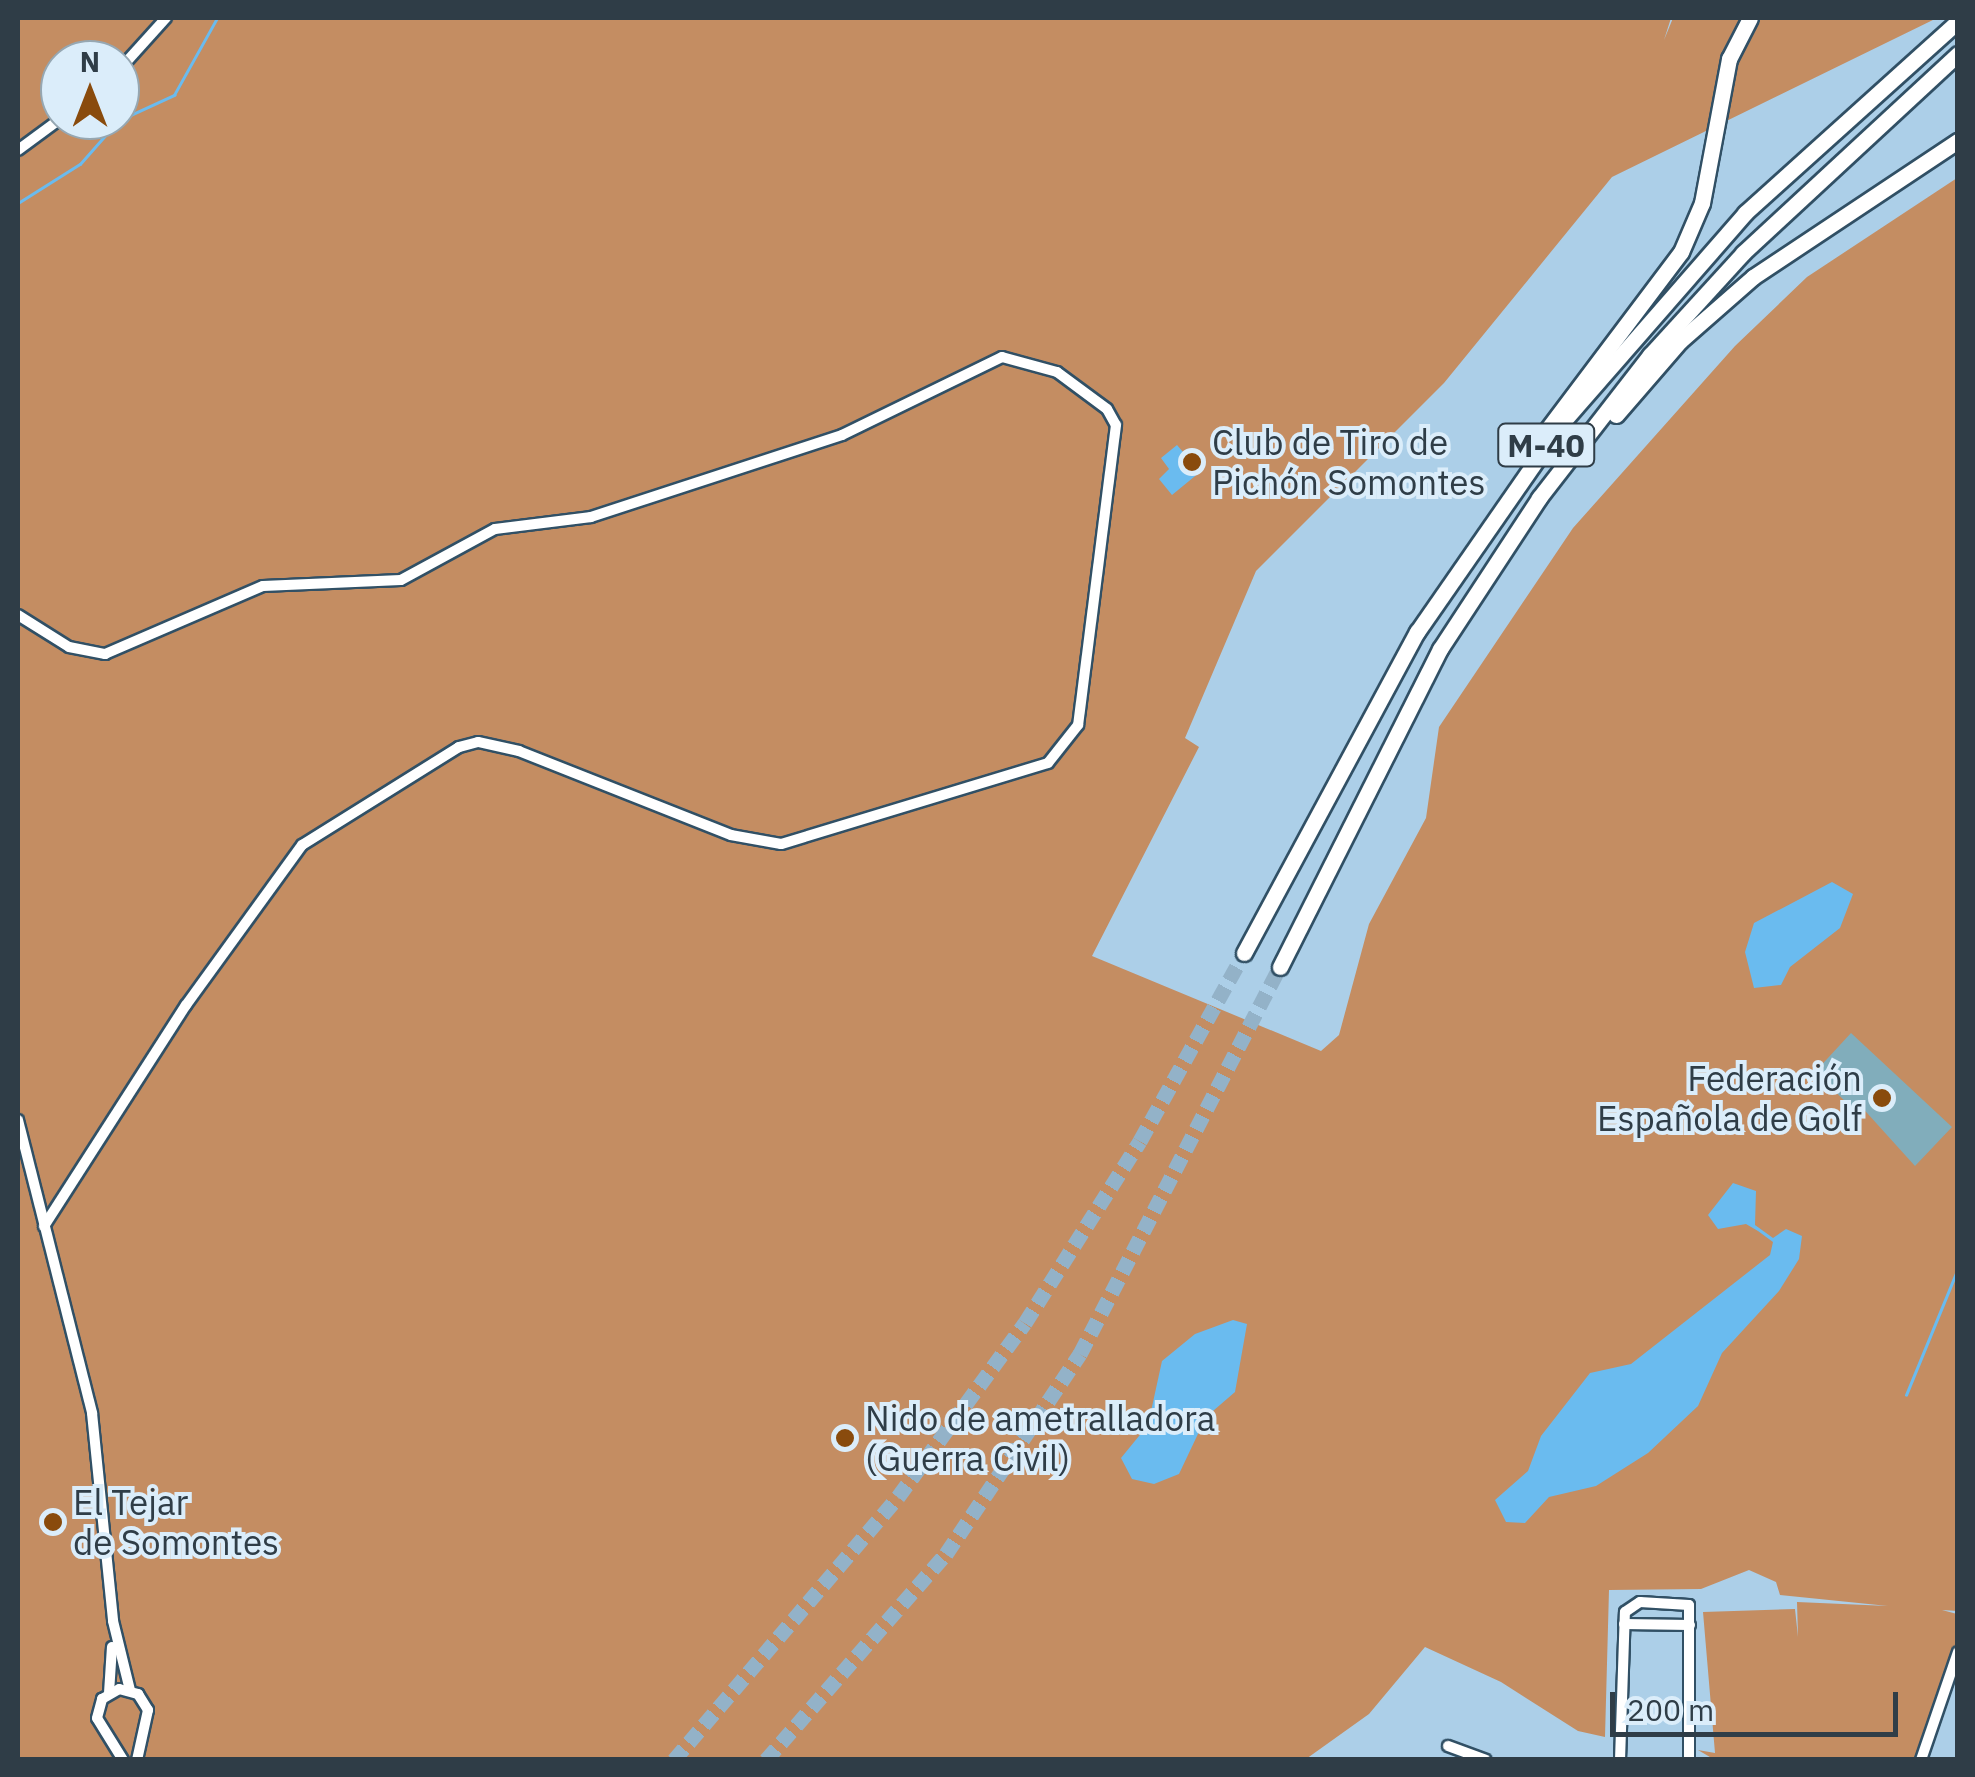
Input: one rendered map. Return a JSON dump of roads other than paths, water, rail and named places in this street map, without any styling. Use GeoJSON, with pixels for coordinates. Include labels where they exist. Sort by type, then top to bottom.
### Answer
{"type":"FeatureCollection","features":[{"type":"Feature","properties":{"kind":"highway"},"geometry":{"type":"LineString","coordinates":[[1500,509],[1558,410],[1681,252],[1702,203],[1729,59],[1750,18]]}},
{"type":"Feature","properties":{"kind":"highway","name":"M-40"},"geometry":{"type":"LineString","coordinates":[[1244,953],[1366,717],[1500,509],[1630,340],[1745,213],[1958,21]]}},
{"type":"Feature","properties":{"kind":"highway","name":"M-40"},"geometry":{"type":"LineString","coordinates":[[1280,967],[1440,648],[1539,498],[1650,355],[1743,253],[1958,54]]}},
{"type":"Feature","properties":{"kind":"highway"},"geometry":{"type":"LineString","coordinates":[[1539,498],[1680,341],[1753,277],[1958,141]]}},
{"type":"Feature","properties":{"kind":"street"},"geometry":{"type":"LineString","coordinates":[[140,47],[166,18]]}},
{"type":"Feature","properties":{"kind":"street"},"geometry":{"type":"LineString","coordinates":[[18,150],[40,134]]}},
{"type":"Feature","properties":{"kind":"street"},"geometry":{"type":"LineString","coordinates":[[18,615],[68,647],[105,654],[263,586],[401,580],[495,529],[591,517],[842,436],[1002,357],[1057,372],[1107,409],[1116,426],[1078,725],[1048,762],[781,844],[731,835],[520,751],[478,742],[460,747],[302,845],[186,1005],[44,1226]]}},
{"type":"Feature","properties":{"kind":"street"},"geometry":{"type":"LineString","coordinates":[[18,1120],[92,1413],[113,1621],[130,1690],[148,1710],[138,1734],[137,1760]]}},
{"type":"Feature","properties":{"kind":"street"},"geometry":{"type":"LineString","coordinates":[[1620,1760],[1624,1624],[1631,1605],[1682,1602],[1690,1605],[1689,1760]]}},
{"type":"Feature","properties":{"kind":"street"},"geometry":{"type":"LineString","coordinates":[[113,1621],[109,1692],[97,1718],[115,1739],[124,1760]]}},
{"type":"Feature","properties":{"kind":"street"},"geometry":{"type":"LineString","coordinates":[[1624,1624],[1690,1625]]}},
{"type":"Feature","properties":{"kind":"street"},"geometry":{"type":"LineString","coordinates":[[1921,1760],[1958,1652]]}},
{"type":"Feature","properties":{"kind":"street"},"geometry":{"type":"LineString","coordinates":[[109,1692],[130,1690]]}},
{"type":"Feature","properties":{"kind":"street"},"geometry":{"type":"LineString","coordinates":[[115,1739],[138,1734]]}},
{"type":"Feature","properties":{"kind":"street"},"geometry":{"type":"LineString","coordinates":[[1448,1746],[1486,1760]]}},
{"type":"Feature","properties":{"kind":"water"},"geometry":{"type":"Polygon","coordinates":[[[1177,445],[1200,472],[1172,495],[1159,479],[1169,469],[1161,458],[1177,445]]]}},
{"type":"Feature","properties":{"kind":"water"},"geometry":{"type":"Polygon","coordinates":[[[1832,882],[1853,894],[1840,928],[1790,967],[1781,985],[1754,988],[1745,952],[1754,923],[1832,882]]]}},
{"type":"Feature","properties":{"kind":"water"},"geometry":{"type":"Polygon","coordinates":[[[1733,1183],[1756,1191],[1755,1225],[1773,1238],[1786,1229],[1802,1236],[1799,1259],[1779,1291],[1722,1353],[1698,1406],[1648,1453],[1596,1486],[1549,1497],[1525,1523],[1506,1522],[1495,1500],[1528,1471],[1541,1436],[1590,1373],[1631,1364],[1770,1255],[1773,1242],[1758,1231],[1746,1224],[1718,1229],[1708,1215],[1733,1183]]]}},
{"type":"Feature","properties":{"kind":"water"},"geometry":{"type":"Polygon","coordinates":[[[1233,1320],[1247,1324],[1235,1392],[1206,1417],[1179,1474],[1154,1484],[1132,1479],[1121,1458],[1148,1425],[1162,1361],[1195,1334],[1233,1320]]]}},
{"type":"Feature","properties":{"kind":"waterway"},"geometry":{"type":"LineString","coordinates":[[140,111],[174,95],[217,18]]}},
{"type":"Feature","properties":{"kind":"waterway"},"geometry":{"type":"LineString","coordinates":[[18,203],[80,164],[101,140]]}},
{"type":"Feature","properties":{"kind":"waterway"},"geometry":{"type":"LineString","coordinates":[[1906,1395],[1958,1268]]}},
{"type":"Feature","properties":{"kind":"tunnel"},"geometry":{"type":"LineString","coordinates":[[674,1760],[898,1497],[1025,1323],[1140,1141],[1244,953]]}},
{"type":"Feature","properties":{"kind":"tunnel"},"geometry":{"type":"LineString","coordinates":[[766,1760],[946,1554],[1080,1354],[1280,967]]}},
{"type":"Feature","properties":{"kind":"place","name":"Club de Tiro de Pichón Somontes"},"geometry":{"type":"Point","coordinates":[1192,462]}},
{"type":"Feature","properties":{"kind":"place","name":"Federación Española de Golf"},"geometry":{"type":"Point","coordinates":[1882,1098]}},
{"type":"Feature","properties":{"kind":"place","name":"Nido de ametralladora (Guerra Civil)"},"geometry":{"type":"Point","coordinates":[845,1438]}},
{"type":"Feature","properties":{"kind":"place","name":"El Tejar de Somontes"},"geometry":{"type":"Point","coordinates":[53,1522]}}]}
